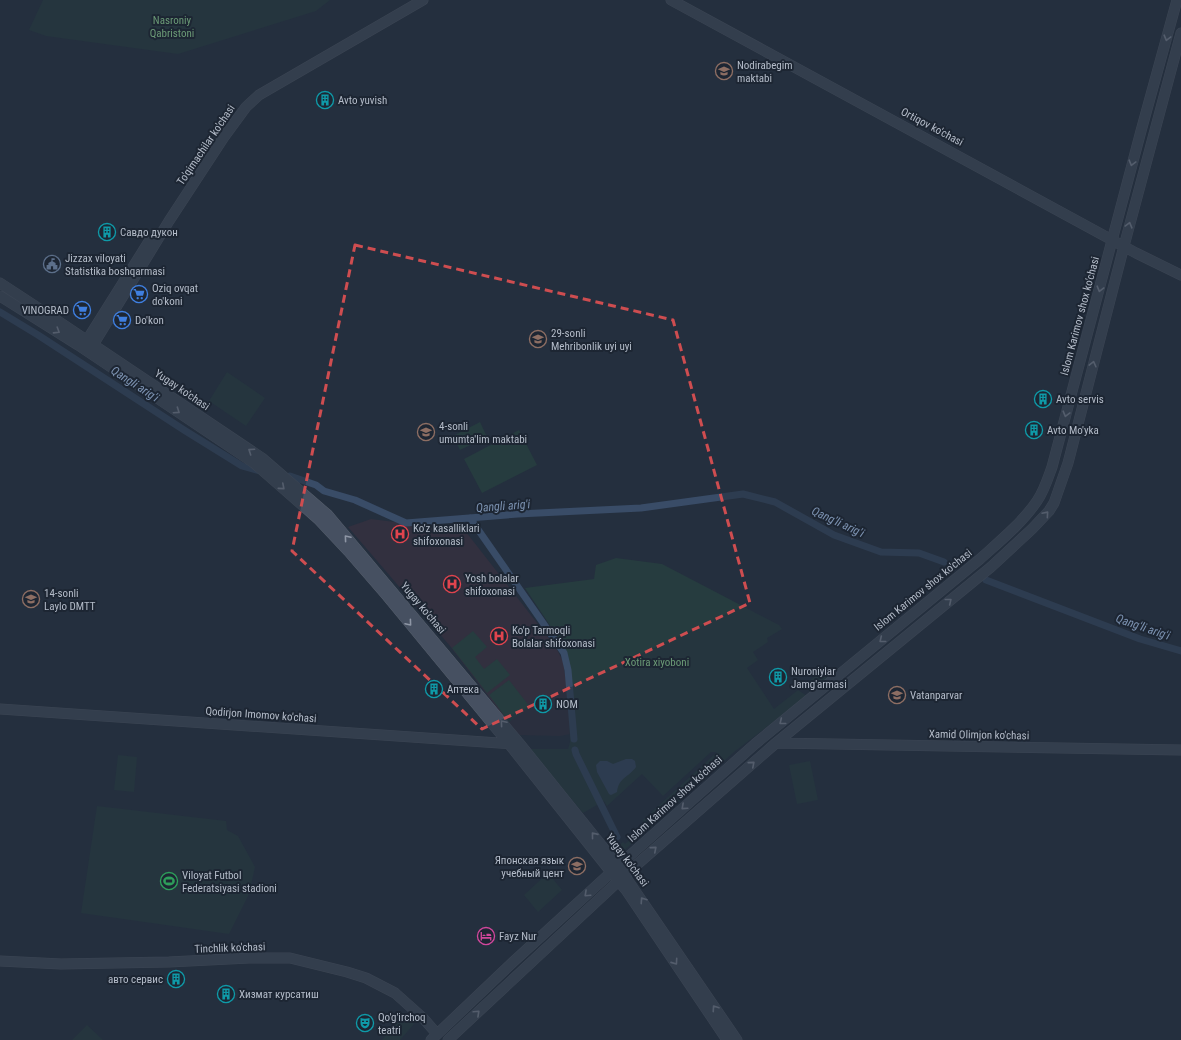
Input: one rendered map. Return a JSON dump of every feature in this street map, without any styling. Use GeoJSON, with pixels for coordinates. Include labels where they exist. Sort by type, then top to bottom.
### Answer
{"type":"FeatureCollection","features":[{"type":"Feature","properties":{"kind":"main road","name":"To'qimachilar ko'chasi"},"geometry":{"type":"LineString","coordinates":[[88,346],[132,266],[228,120],[248,95],[411,0]]}},
{"type":"Feature","properties":{"kind":"main road","name":"To'qimachilar ko'chasi"},"geometry":{"type":"LineString","coordinates":[[88,346],[224,137],[252,100],[423,0]]}},
{"type":"Feature","properties":{"kind":"main road","name":"Ortiqov ko'chasi"},"geometry":{"type":"LineString","coordinates":[[671,0],[1124,246],[1181,275]]}},
{"type":"Feature","properties":{"kind":"main road","name":"Islom Karimov shox ko'chasi"},"geometry":{"type":"LineString","coordinates":[[434,1037],[513,962],[755,744],[1004,538],[1038,500],[1052,467],[1177,0]]}},
{"type":"Feature","properties":{"kind":"main road"},"geometry":{"type":"LineString","coordinates":[[448,1040],[622,878],[776,743],[990,567],[1049,511],[1054,503],[1068,463],[1181,33]]}},
{"type":"Feature","properties":{"kind":"main road","name":"Yugay ko'chasi"},"geometry":{"type":"LineString","coordinates":[[0,283],[254,463],[318,519],[362,566],[509,744],[615,869]]}},
{"type":"Feature","properties":{"kind":"main road","name":"Yugay ko'chasi"},"geometry":{"type":"LineString","coordinates":[[0,296],[88,346],[262,458],[328,515],[520,744],[622,878],[737,1040]]}},
{"type":"Feature","properties":{"kind":"main road"},"geometry":{"type":"LineString","coordinates":[[912,615],[918,613],[922,616],[923,621],[919,626]]}},
{"type":"Feature","properties":{"kind":"main road","name":"Qodirjon Imomov ko'chasi"},"geometry":{"type":"LineString","coordinates":[[0,709],[520,744]]}},
{"type":"Feature","properties":{"kind":"main road","name":"Xamid Olimjon ko'chasi"},"geometry":{"type":"LineString","coordinates":[[776,743],[1181,750]]}},
{"type":"Feature","properties":{"kind":"main road","name":"Yugay ko'chasi"},"geometry":{"type":"LineString","coordinates":[[622,878],[727,1040]]}},
{"type":"Feature","properties":{"kind":"main road","name":"Tinchlik ko'chasi"},"geometry":{"type":"LineString","coordinates":[[0,960],[61,964],[290,958],[366,978],[395,993],[423,1018],[434,1037]]}},
{"type":"Feature","properties":{"kind":"highlighted area"},"geometry":{"type":"Polygon","coordinates":[[[355,245],[673,320],[750,603],[482,729],[292,551],[355,245]]]}},
{"type":"Feature","properties":{"kind":"shaded area"},"geometry":{"type":"Polygon","coordinates":[[[371,519],[466,532],[555,646],[563,661],[569,702],[570,734],[560,736],[518,735],[450,646],[348,527],[371,519]]]}},
{"type":"Feature","properties":{"kind":"green space","name":"Nasroniy Qabristoni"},"geometry":{"type":"Polygon","coordinates":[[[43,0],[330,0],[316,11],[178,54],[46,36],[29,30],[43,0]]]}},
{"type":"Feature","properties":{"kind":"green space"},"geometry":{"type":"Polygon","coordinates":[[[227,372],[265,398],[246,426],[209,401],[227,372]]]}},
{"type":"Feature","properties":{"kind":"green space"},"geometry":{"type":"Polygon","coordinates":[[[480,422],[487,437],[460,450],[453,436],[480,422]]]}},
{"type":"Feature","properties":{"kind":"green space"},"geometry":{"type":"Polygon","coordinates":[[[519,430],[537,465],[482,493],[464,459],[519,430]]]}},
{"type":"Feature","properties":{"kind":"green space","name":"Xotira xiyoboni"},"geometry":{"type":"Polygon","coordinates":[[[616,558],[662,564],[779,625],[782,629],[767,638],[768,642],[753,652],[758,660],[747,668],[774,709],[798,690],[807,696],[734,752],[619,855],[611,852],[623,842],[625,844],[644,827],[643,820],[717,752],[711,752],[663,796],[642,774],[607,806],[604,801],[583,813],[529,749],[568,749],[570,742],[565,648],[525,588],[594,579],[596,565],[616,558]]]}},
{"type":"Feature","properties":{"kind":"green space"},"geometry":{"type":"Polygon","coordinates":[[[473,631],[487,647],[475,657],[484,669],[497,659],[510,675],[487,693],[452,648],[473,631]]]}},
{"type":"Feature","properties":{"kind":"green space"},"geometry":{"type":"Polygon","coordinates":[[[826,668],[832,677],[811,693],[804,685],[826,668]]]}},
{"type":"Feature","properties":{"kind":"green space"},"geometry":{"type":"Polygon","coordinates":[[[509,680],[530,707],[509,722],[489,695],[509,680]]]}},
{"type":"Feature","properties":{"kind":"green space"},"geometry":{"type":"Polygon","coordinates":[[[118,755],[137,757],[134,792],[114,790],[118,755]]]}},
{"type":"Feature","properties":{"kind":"green space"},"geometry":{"type":"Polygon","coordinates":[[[810,761],[818,800],[797,804],[789,765],[810,761]]]}},
{"type":"Feature","properties":{"kind":"green space","name":"Viloyat Futbol Federatsiyasi stadioni"},"geometry":{"type":"Polygon","coordinates":[[[97,806],[226,821],[227,830],[238,836],[255,867],[249,894],[229,934],[81,913],[97,806]]]}},
{"type":"Feature","properties":{"kind":"green space"},"geometry":{"type":"Polygon","coordinates":[[[548,873],[562,890],[538,912],[524,895],[548,873]]]}},
{"type":"Feature","properties":{"kind":"green space"},"geometry":{"type":"Polygon","coordinates":[[[403,1012],[414,1024],[400,1040],[382,1040],[403,1012]]]}},
{"type":"Feature","properties":{"kind":"green space"},"geometry":{"type":"Polygon","coordinates":[[[87,1025],[103,1040],[72,1040],[87,1025]]]}},
{"type":"Feature","properties":{"kind":"water"},"geometry":{"type":"Polygon","coordinates":[[[626,759],[632,759],[635,761],[636,767],[622,780],[617,792],[611,795],[597,772],[596,765],[600,761],[607,761],[613,764],[626,759]]]}},
{"type":"Feature","properties":{"kind":"waterway","name":"Qangli arig'i"},"geometry":{"type":"LineString","coordinates":[[0,312],[242,466],[260,471]]}},
{"type":"Feature","properties":{"kind":"waterway","name":"Qangli arig'i"},"geometry":{"type":"LineString","coordinates":[[290,476],[316,485],[324,491],[355,500],[406,523],[518,514],[641,508],[743,494],[775,502],[834,535],[881,552],[919,553],[944,562]]}},
{"type":"Feature","properties":{"kind":"waterway"},"geometry":{"type":"LineString","coordinates":[[470,518],[564,653],[568,670],[574,739]]}},
{"type":"Feature","properties":{"kind":"waterway","name":"Qang'li arig'i"},"geometry":{"type":"LineString","coordinates":[[986,580],[1140,639],[1181,651]]}},
{"type":"Feature","properties":{"kind":"waterway"},"geometry":{"type":"LineString","coordinates":[[575,750],[617,837]]}},
{"type":"Feature","properties":{"kind":"place","name":"Nodirabegim maktabi"},"geometry":{"type":"Point","coordinates":[724,71]}},
{"type":"Feature","properties":{"kind":"place","name":"Avto yuvish"},"geometry":{"type":"Point","coordinates":[325,100]}},
{"type":"Feature","properties":{"kind":"place","name":"Cавдо дукон"},"geometry":{"type":"Point","coordinates":[107,232]}},
{"type":"Feature","properties":{"kind":"place","name":"Jizzax viloyati Statistika boshqarmasi"},"geometry":{"type":"Point","coordinates":[52,264]}},
{"type":"Feature","properties":{"kind":"place","name":"Oziq ovqat do'koni"},"geometry":{"type":"Point","coordinates":[139,294]}},
{"type":"Feature","properties":{"kind":"place","name":"VINOGRAD"},"geometry":{"type":"Point","coordinates":[82,310]}},
{"type":"Feature","properties":{"kind":"place","name":"Do'kon"},"geometry":{"type":"Point","coordinates":[122,320]}},
{"type":"Feature","properties":{"kind":"place","name":"29-sonli Mehribonlik uyi uyi"},"geometry":{"type":"Point","coordinates":[538,339]}},
{"type":"Feature","properties":{"kind":"place","name":"Avto servis"},"geometry":{"type":"Point","coordinates":[1043,399]}},
{"type":"Feature","properties":{"kind":"place","name":"Avto Mo'yka"},"geometry":{"type":"Point","coordinates":[1034,430]}},
{"type":"Feature","properties":{"kind":"place","name":"4-sonli umumta'lim maktabi"},"geometry":{"type":"Point","coordinates":[426,432]}},
{"type":"Feature","properties":{"kind":"place","name":"Ko'z kasalliklari shifoxonasi"},"geometry":{"type":"Point","coordinates":[400,534]}},
{"type":"Feature","properties":{"kind":"place","name":"Yosh bolalar shifoxonasi"},"geometry":{"type":"Point","coordinates":[452,584]}},
{"type":"Feature","properties":{"kind":"place","name":"14-sonli Laylo DMTT"},"geometry":{"type":"Point","coordinates":[31,599]}},
{"type":"Feature","properties":{"kind":"place","name":"Ko'p Tarmoqli Bolalar shifoxonasi"},"geometry":{"type":"Point","coordinates":[499,636]}},
{"type":"Feature","properties":{"kind":"place","name":"Nuroniylar Jamg'armasi"},"geometry":{"type":"Point","coordinates":[778,677]}},
{"type":"Feature","properties":{"kind":"place","name":"Аптека"},"geometry":{"type":"Point","coordinates":[434,689]}},
{"type":"Feature","properties":{"kind":"place","name":"Vatanparvar"},"geometry":{"type":"Point","coordinates":[897,695]}},
{"type":"Feature","properties":{"kind":"place","name":"NOM"},"geometry":{"type":"Point","coordinates":[543,704]}},
{"type":"Feature","properties":{"kind":"place","name":"Японская язык учебный цент"},"geometry":{"type":"Point","coordinates":[577,866]}},
{"type":"Feature","properties":{"kind":"place","name":"Viloyat Futbol Federatsiyasi stadioni"},"geometry":{"type":"Point","coordinates":[169,881]}},
{"type":"Feature","properties":{"kind":"place","name":"Fayz Nur"},"geometry":{"type":"Point","coordinates":[486,936]}},
{"type":"Feature","properties":{"kind":"place","name":"авто сервис"},"geometry":{"type":"Point","coordinates":[176,979]}},
{"type":"Feature","properties":{"kind":"place","name":"Хизмат курсатиш"},"geometry":{"type":"Point","coordinates":[226,994]}},
{"type":"Feature","properties":{"kind":"place","name":"Qo'g'irchoq teatri"},"geometry":{"type":"Point","coordinates":[365,1023]}}]}
